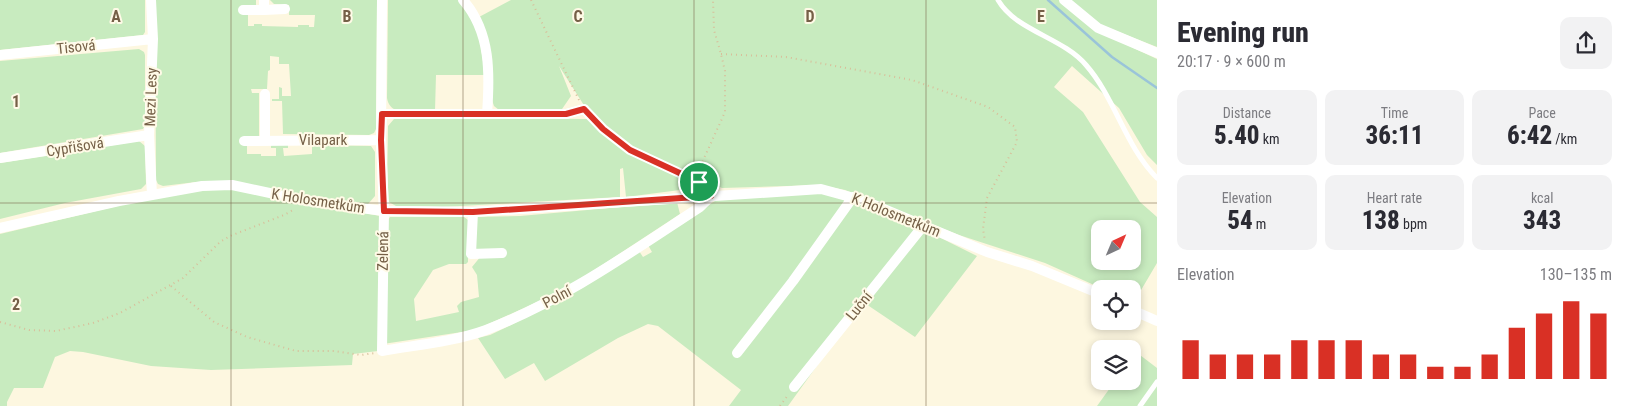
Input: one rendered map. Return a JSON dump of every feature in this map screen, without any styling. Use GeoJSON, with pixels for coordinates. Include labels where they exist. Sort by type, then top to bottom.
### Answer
{"type":"FeatureCollection","features":[{"type":"Feature","properties":{"kind":"street","name":"Mezi Lesy"},"geometry":{"type":"LineString","coordinates":[[151,0],[153,40],[149,135],[152,195]]}},
{"type":"Feature","properties":{"kind":"street","name":"Zelená"},"geometry":{"type":"LineString","coordinates":[[382,0],[381,140],[384,211],[382,351]]}},
{"type":"Feature","properties":{"kind":"street"},"geometry":{"type":"LineString","coordinates":[[463,0],[479,25],[488,56],[489,88],[487,114]]}},
{"type":"Feature","properties":{"kind":"street"},"geometry":{"type":"LineString","coordinates":[[1064,0],[1098,28],[1157,53]]}},
{"type":"Feature","properties":{"kind":"street"},"geometry":{"type":"LineString","coordinates":[[243,10],[264,5],[285,9]]}},
{"type":"Feature","properties":{"kind":"street","name":"Tisová"},"geometry":{"type":"LineString","coordinates":[[0,55],[153,40]]}},
{"type":"Feature","properties":{"kind":"street"},"geometry":{"type":"LineString","coordinates":[[265,94],[265,140]]}},
{"type":"Feature","properties":{"kind":"street"},"geometry":{"type":"LineString","coordinates":[[382,114],[566,114],[584,109]]}},
{"type":"Feature","properties":{"kind":"street","name":"Cypřišová"},"geometry":{"type":"LineString","coordinates":[[0,158],[149,135]]}},
{"type":"Feature","properties":{"kind":"street","name":"Vilapark"},"geometry":{"type":"LineString","coordinates":[[244,141],[381,140]]}},
{"type":"Feature","properties":{"kind":"street","name":"K Holosmetkům"},"geometry":{"type":"LineString","coordinates":[[0,228],[119,200],[202,186],[232,185],[308,201],[384,211],[473,212],[815,189],[853,197],[987,252],[1032,266],[1091,290]]}},
{"type":"Feature","properties":{"kind":"street","name":"Polní"},"geometry":{"type":"LineString","coordinates":[[382,351],[460,337],[486,330],[551,301],[593,277],[700,207],[711,196]]}},
{"type":"Feature","properties":{"kind":"street"},"geometry":{"type":"LineString","coordinates":[[737,353],[793,282],[853,197]]}},
{"type":"Feature","properties":{"kind":"street"},"geometry":{"type":"LineString","coordinates":[[473,212],[471,254],[502,253]]}},
{"type":"Feature","properties":{"kind":"street","name":"Luční"},"geometry":{"type":"LineString","coordinates":[[794,387],[923,226]]}},
{"type":"Feature","properties":{"kind":"street"},"geometry":{"type":"LineString","coordinates":[[1141,314],[1157,321]]}},
{"type":"Feature","properties":{"kind":"lane"},"geometry":{"type":"LineString","coordinates":[[998,0],[1002,7],[1024,24],[1054,40],[1087,66],[1109,100],[1137,152],[1157,178]]}},
{"type":"Feature","properties":{"kind":"lane"},"geometry":{"type":"LineString","coordinates":[[1140,406],[1157,382]]}},
{"type":"Feature","properties":{"kind":"path"},"geometry":{"type":"LineString","coordinates":[[531,0],[545,26],[559,62],[584,109],[603,129],[630,150],[699,182],[708,188],[711,196]]}},
{"type":"Feature","properties":{"kind":"path"},"geometry":{"type":"LineString","coordinates":[[699,182],[701,165],[725,112],[725,71],[714,30],[713,0]]}},
{"type":"Feature","properties":{"kind":"path"},"geometry":{"type":"LineString","coordinates":[[721,54],[786,57],[912,80],[988,107],[1015,127],[1017,142],[987,198],[983,229],[987,252]]}},
{"type":"Feature","properties":{"kind":"path"},"geometry":{"type":"LineString","coordinates":[[0,322],[29,330],[56,331],[93,323],[120,313],[183,278],[220,242],[230,236],[284,215],[308,201]]}},
{"type":"Feature","properties":{"kind":"path"},"geometry":{"type":"LineString","coordinates":[[170,285],[214,322],[247,337],[296,351],[334,351],[360,355],[382,351]]}},
{"type":"Feature","properties":{"kind":"path"},"geometry":{"type":"LineString","coordinates":[[780,406],[794,387]]}},
{"type":"Feature","properties":{"kind":"green space"},"geometry":{"type":"Polygon","coordinates":[[[0,0],[145,0],[145,32],[143,35],[0,50],[0,0]]]}},
{"type":"Feature","properties":{"kind":"green space"},"geometry":{"type":"Polygon","coordinates":[[[155,0],[256,0],[256,6],[240,6],[240,14],[248,14],[248,26],[262,24],[262,26],[298,27],[298,25],[309,25],[309,27],[314,27],[315,15],[289,15],[289,5],[274,4],[270,0],[377,0],[376,129],[374,133],[369,135],[283,134],[282,101],[272,101],[272,99],[279,99],[279,87],[282,88],[282,96],[291,96],[289,64],[279,64],[279,57],[270,56],[267,89],[251,89],[252,93],[259,93],[259,138],[247,144],[247,154],[261,154],[261,156],[276,156],[276,148],[271,148],[271,144],[288,145],[288,148],[283,148],[284,156],[312,154],[312,145],[371,146],[375,152],[375,196],[368,204],[361,205],[324,198],[196,182],[163,186],[158,184],[156,180],[155,0]]]}},
{"type":"Feature","properties":{"kind":"green space"},"geometry":{"type":"Polygon","coordinates":[[[388,0],[458,0],[467,11],[479,35],[485,75],[436,75],[435,111],[396,110],[393,108],[387,98],[388,0]]]}},
{"type":"Feature","properties":{"kind":"green space"},"geometry":{"type":"Polygon","coordinates":[[[511,0],[1060,0],[1112,38],[1157,59],[1157,165],[1147,155],[1119,108],[1072,66],[1054,87],[1083,112],[1140,202],[1157,217],[1157,263],[1141,290],[1141,280],[1091,280],[1091,284],[1045,263],[959,235],[845,190],[820,185],[722,188],[631,149],[587,110],[559,66],[571,96],[560,112],[499,110],[494,106],[479,17],[511,0]]]}},
{"type":"Feature","properties":{"kind":"green space"},"geometry":{"type":"Polygon","coordinates":[[[1067,0],[1157,0],[1157,47],[1101,25],[1067,0]]]}},
{"type":"Feature","properties":{"kind":"green space"},"geometry":{"type":"Polygon","coordinates":[[[139,49],[145,55],[145,125],[143,129],[0,153],[0,61],[139,49]]]}},
{"type":"Feature","properties":{"kind":"green space"},"geometry":{"type":"Polygon","coordinates":[[[394,119],[590,119],[614,142],[628,151],[703,187],[626,197],[623,168],[620,169],[620,197],[442,207],[396,206],[389,202],[387,195],[388,126],[394,119]]]}},
{"type":"Feature","properties":{"kind":"green space"},"geometry":{"type":"Polygon","coordinates":[[[139,141],[145,146],[146,184],[141,189],[65,203],[0,219],[0,163],[139,141]]]}},
{"type":"Feature","properties":{"kind":"green space"},"geometry":{"type":"Polygon","coordinates":[[[233,189],[380,216],[378,351],[353,354],[352,365],[211,370],[151,366],[70,351],[55,357],[43,388],[14,388],[7,406],[0,406],[0,234],[134,202],[192,191],[233,189]]]}},
{"type":"Feature","properties":{"kind":"green space"},"geometry":{"type":"Polygon","coordinates":[[[826,193],[883,211],[977,256],[915,337],[863,302],[788,406],[729,406],[741,390],[658,326],[648,324],[618,338],[545,381],[534,363],[505,379],[478,338],[490,335],[509,326],[582,288],[639,251],[643,257],[652,252],[648,245],[715,201],[721,199],[826,193]]]}},
{"type":"Feature","properties":{"kind":"green space"},"geometry":{"type":"Polygon","coordinates":[[[677,202],[680,214],[581,279],[546,298],[475,330],[383,344],[388,220],[390,217],[464,217],[468,220],[468,262],[466,264],[449,264],[433,270],[414,299],[416,321],[459,312],[457,306],[461,302],[479,297],[477,275],[472,267],[481,256],[506,256],[506,251],[476,251],[474,217],[520,216],[677,202]]]}},
{"type":"Feature","properties":{"kind":"green space"},"geometry":{"type":"Polygon","coordinates":[[[1141,356],[1157,368],[1157,406],[1097,406],[1109,390],[1141,390],[1141,356]]]}},
{"type":"Feature","properties":{"kind":"waterway"},"geometry":{"type":"LineString","coordinates":[[1048,0],[1112,57],[1157,88]]}},
{"type":"Feature","properties":{"kind":"route"},"geometry":{"type":"LineString","coordinates":[[584,109],[603,129],[630,150],[699,182],[708,188],[711,196],[473,212],[384,211],[381,140],[382,114],[566,114],[584,109]]}}]}
